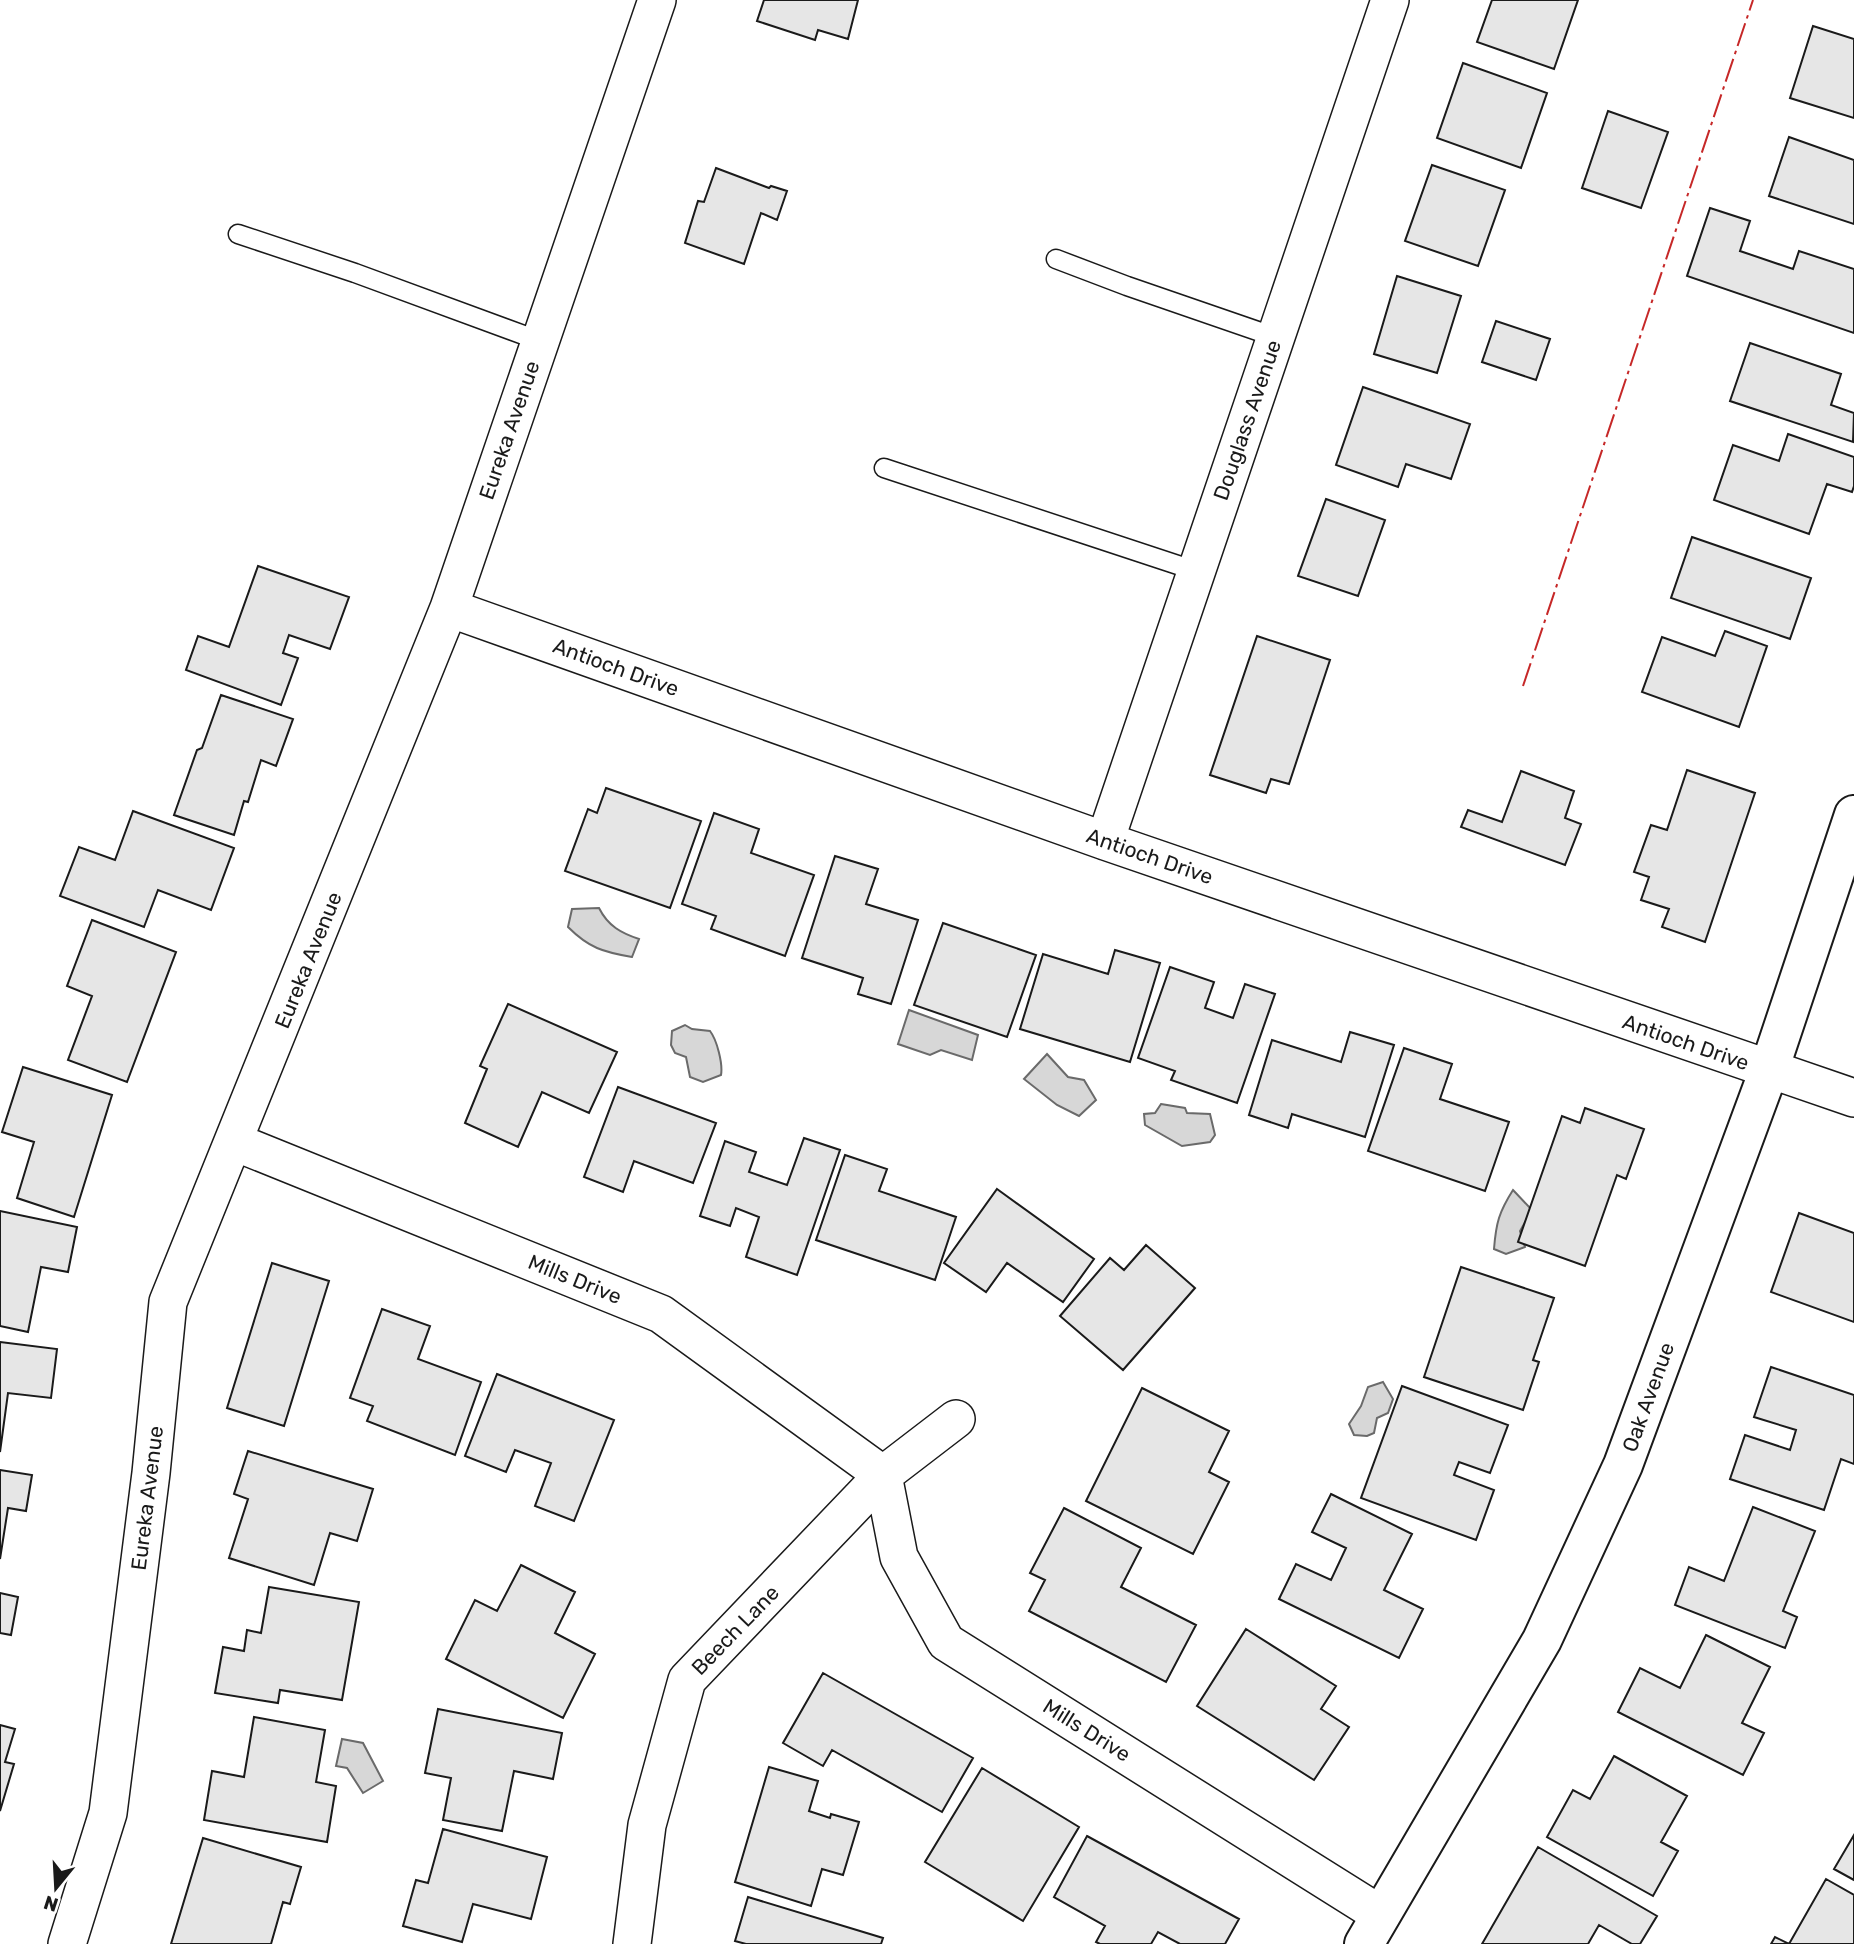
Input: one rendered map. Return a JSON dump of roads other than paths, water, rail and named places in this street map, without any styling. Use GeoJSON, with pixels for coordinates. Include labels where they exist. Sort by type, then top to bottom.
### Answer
{"type":"FeatureCollection","features":[{"type":"Feature","properties":{"kind":"street","name":"Eureka Avenue"},"geometry":{"type":"LineString","coordinates":[[66,1944],[108,1813],[151,1473],[168,1302],[449,608],[657,0]]}},
{"type":"Feature","properties":{"kind":"street","name":"Douglass Avenue"},"geometry":{"type":"LineString","coordinates":[[1105,841],[1390,0]]}},
{"type":"Feature","properties":{"kind":"street","name":"Antioch Drive"},"geometry":{"type":"LineString","coordinates":[[449,608],[1105,841],[1854,1098]]}},
{"type":"Feature","properties":{"kind":"street","name":"Oak Avenue"},"geometry":{"type":"LineString","coordinates":[[1372,1930],[1542,1640],[1618,1478],[1769,1070],[1854,815]]}},
{"type":"Feature","properties":{"kind":"street","name":"Mills Drive"},"geometry":{"type":"LineString","coordinates":[[235,1142],[661,1314],[883,1475],[899,1557],[947,1642],[1372,1930]]}},
{"type":"Feature","properties":{"kind":"street"},"geometry":{"type":"LineString","coordinates":[[883,1475],[956,1419]]}},
{"type":"Feature","properties":{"kind":"street","name":"Beech Lane"},"geometry":{"type":"LineString","coordinates":[[632,1944],[647,1825],[687,1681],[883,1475]]}},
{"type":"Feature","properties":{"kind":"lane"},"geometry":{"type":"LineString","coordinates":[[238,234],[355,273],[540,341]]}},
{"type":"Feature","properties":{"kind":"lane"},"geometry":{"type":"LineString","coordinates":[[1056,259],[1275,337]]}},
{"type":"Feature","properties":{"kind":"lane"},"geometry":{"type":"LineString","coordinates":[[884,468],[1196,571]]}}]}
